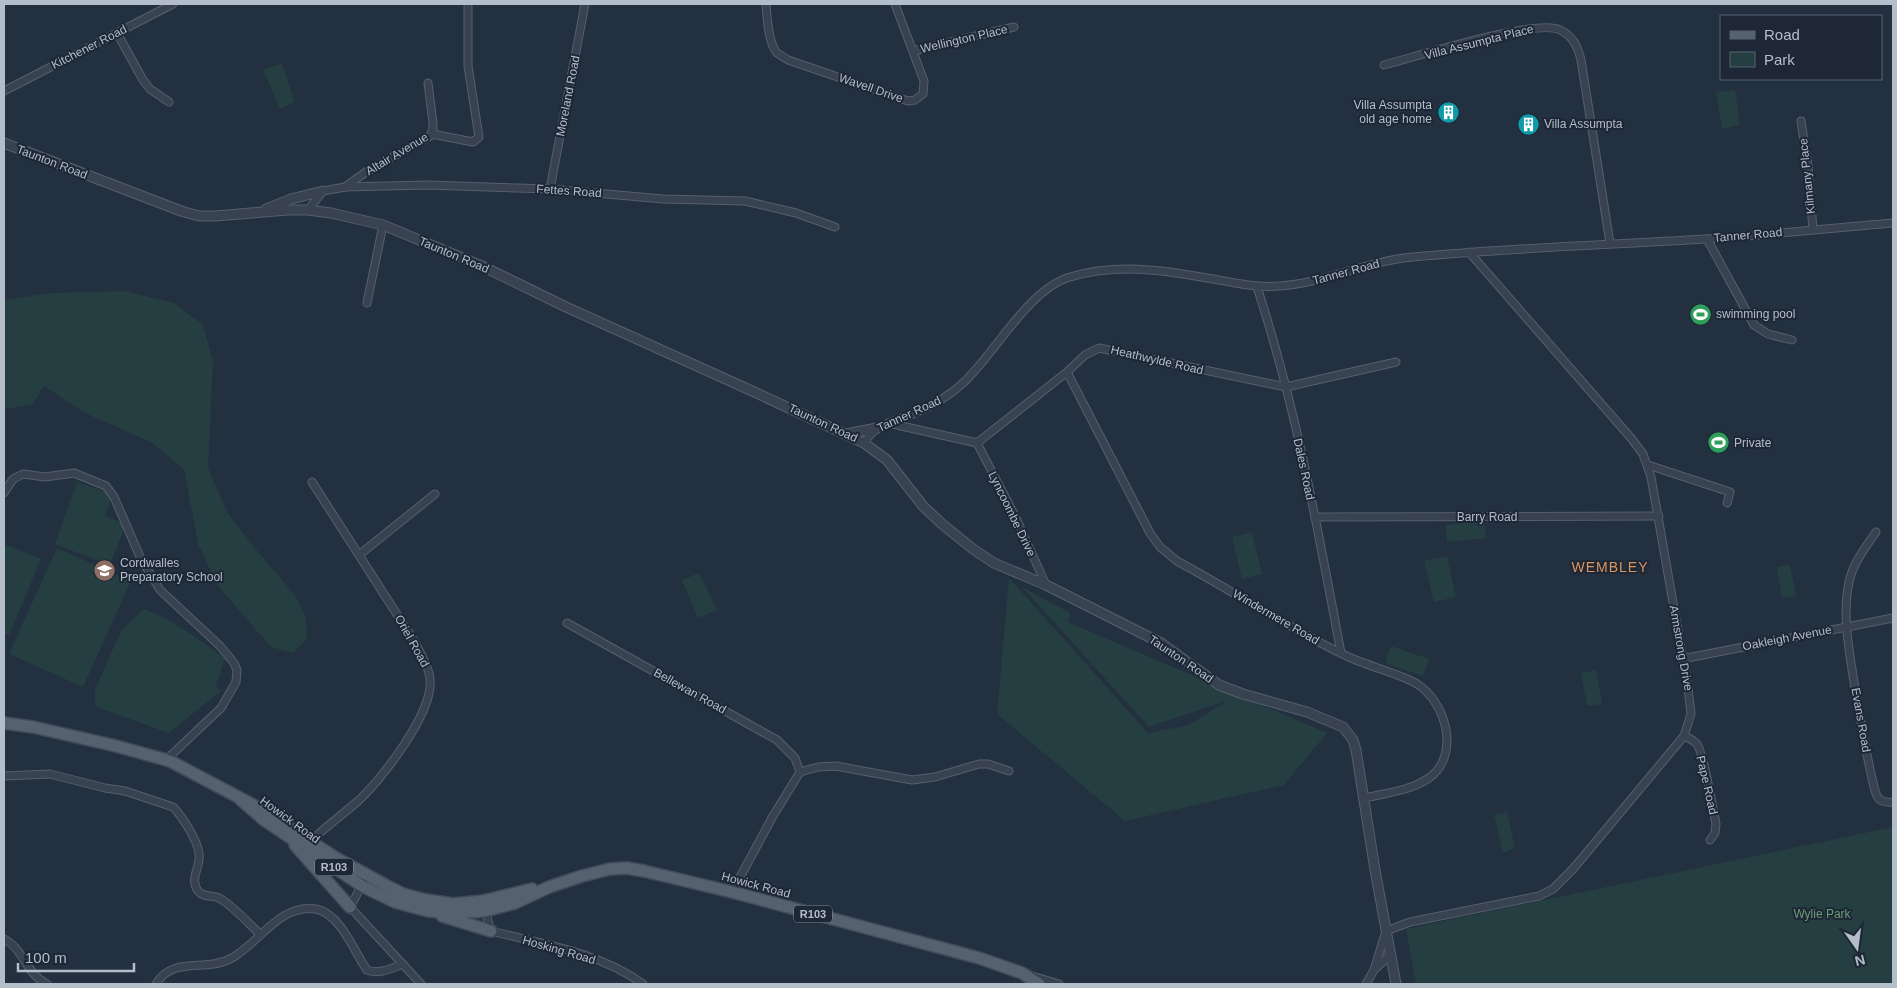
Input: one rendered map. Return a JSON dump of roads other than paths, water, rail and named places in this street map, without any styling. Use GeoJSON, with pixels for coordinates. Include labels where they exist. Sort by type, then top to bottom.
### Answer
{"type":"FeatureCollection","features":[{"type":"Feature","properties":{"kind":"main road","name":"Howick Road"},"geometry":{"type":"LineString","coordinates":[[4,723],[33,727],[116,746],[166,760],[193,772],[272,815],[308,844],[395,902],[413,901],[484,906]]}},
{"type":"Feature","properties":{"kind":"main road","name":"Howick Road"},"geometry":{"type":"LineString","coordinates":[[240,799],[264,820],[308,844]]}},
{"type":"Feature","properties":{"kind":"main road"},"geometry":{"type":"LineString","coordinates":[[284,832],[350,907]]}},
{"type":"Feature","properties":{"kind":"main road","name":"Howick Road"},"geometry":{"type":"LineString","coordinates":[[413,901],[428,910],[454,913],[484,906],[515,903],[549,887],[597,872],[627,868],[732,892],[979,958],[1022,973],[1039,984]]}},
{"type":"Feature","properties":{"kind":"main road"},"geometry":{"type":"LineString","coordinates":[[428,910],[458,922],[491,931]]}},
{"type":"Feature","properties":{"kind":"street","name":"Kitchener Road"},"geometry":{"type":"LineString","coordinates":[[4,91],[174,4]]}},
{"type":"Feature","properties":{"kind":"street","name":"Moreland Road"},"geometry":{"type":"LineString","coordinates":[[550,189],[586,4]]}},
{"type":"Feature","properties":{"kind":"street","name":"Wavell Drive"},"geometry":{"type":"LineString","coordinates":[[766,4],[771,40],[778,53],[788,60],[908,101],[923,94],[924,88],[920,69],[895,4]]}},
{"type":"Feature","properties":{"kind":"street"},"geometry":{"type":"LineString","coordinates":[[432,134],[473,142],[479,137],[468,66],[468,6]]}},
{"type":"Feature","properties":{"kind":"street","name":"Wellington Place"},"geometry":{"type":"LineString","coordinates":[[913,51],[1014,27]]}},
{"type":"Feature","properties":{"kind":"street","name":"Villa Assumpta Place"},"geometry":{"type":"LineString","coordinates":[[1384,66],[1517,30],[1548,27],[1559,29],[1568,35],[1578,47],[1581,60],[1610,243]]}},
{"type":"Feature","properties":{"kind":"street"},"geometry":{"type":"LineString","coordinates":[[117,33],[143,80],[150,89],[169,102]]}},
{"type":"Feature","properties":{"kind":"street","name":"Altair Avenue"},"geometry":{"type":"LineString","coordinates":[[345,187],[366,172],[425,140],[432,134],[433,123],[428,83]]}},
{"type":"Feature","properties":{"kind":"street","name":"Kilmany Place"},"geometry":{"type":"LineString","coordinates":[[1801,122],[1808,166],[1813,230]]}},
{"type":"Feature","properties":{"kind":"street","name":"Taunton Road"},"geometry":{"type":"LineString","coordinates":[[4,143],[180,211],[199,216],[308,210],[331,213],[383,225],[482,266],[598,322],[864,443],[887,460],[923,506],[956,537],[994,563],[1046,585],[1161,643],[1219,685],[1243,694],[1307,712],[1343,727],[1353,740],[1356,750],[1396,984]]}},
{"type":"Feature","properties":{"kind":"street","name":"Fettes Road"},"geometry":{"type":"LineString","coordinates":[[323,191],[345,187],[427,185],[550,189],[664,199],[745,201],[796,213],[835,227]]}},
{"type":"Feature","properties":{"kind":"street"},"geometry":{"type":"LineString","coordinates":[[259,212],[323,191]]}},
{"type":"Feature","properties":{"kind":"street"},"geometry":{"type":"LineString","coordinates":[[308,210],[323,191]]}},
{"type":"Feature","properties":{"kind":"street","name":"Tanner Road"},"geometry":{"type":"LineString","coordinates":[[864,443],[877,428],[932,405],[961,385],[978,368],[1038,296],[1061,280],[1072,276],[1105,270],[1143,269],[1257,286],[1306,283],[1400,258],[1610,243],[1707,239],[1893,223]]}},
{"type":"Feature","properties":{"kind":"street"},"geometry":{"type":"LineString","coordinates":[[367,303],[383,225]]}},
{"type":"Feature","properties":{"kind":"street"},"geometry":{"type":"LineString","coordinates":[[1707,239],[1754,325],[1768,334],[1792,340]]}},
{"type":"Feature","properties":{"kind":"street","name":"Armstrong Drive"},"geometry":{"type":"LineString","coordinates":[[1386,931],[1410,922],[1539,896],[1553,889],[1573,869],[1684,736],[1691,714],[1690,696],[1682,659],[1659,516],[1648,465],[1631,438],[1469,252]]}},
{"type":"Feature","properties":{"kind":"street","name":"Dales Road"},"geometry":{"type":"LineString","coordinates":[[1257,286],[1286,388],[1315,517],[1341,653]]}},
{"type":"Feature","properties":{"kind":"street","name":"Heathwylde Road"},"geometry":{"type":"LineString","coordinates":[[977,443],[1092,350],[1103,348],[1286,388],[1396,362]]}},
{"type":"Feature","properties":{"kind":"street","name":"Windermere Road"},"geometry":{"type":"LineString","coordinates":[[1067,372],[1143,521],[1160,547],[1177,561],[1341,653],[1416,684],[1433,699],[1441,711],[1446,726],[1445,756],[1438,770],[1419,783],[1403,789],[1364,798]]}},
{"type":"Feature","properties":{"kind":"street"},"geometry":{"type":"LineString","coordinates":[[888,423],[977,443]]}},
{"type":"Feature","properties":{"kind":"street"},"geometry":{"type":"LineString","coordinates":[[846,434],[877,428]]}},
{"type":"Feature","properties":{"kind":"street","name":"Lyncoombe Drive"},"geometry":{"type":"LineString","coordinates":[[977,443],[1046,585]]}},
{"type":"Feature","properties":{"kind":"street"},"geometry":{"type":"LineString","coordinates":[[1648,465],[1730,492],[1727,502]]}},
{"type":"Feature","properties":{"kind":"street"},"geometry":{"type":"LineString","coordinates":[[4,493],[13,479],[23,474],[45,476],[74,473],[106,486],[114,497],[141,559],[160,590],[220,646],[234,663],[237,670],[236,682],[221,708],[166,760]]}},
{"type":"Feature","properties":{"kind":"street","name":"Oriel Road"},"geometry":{"type":"LineString","coordinates":[[308,844],[376,782],[413,728],[427,702],[430,690],[430,678],[426,664],[416,644],[312,482]]}},
{"type":"Feature","properties":{"kind":"street"},"geometry":{"type":"LineString","coordinates":[[358,555],[435,494]]}},
{"type":"Feature","properties":{"kind":"street","name":"Barry Road"},"geometry":{"type":"LineString","coordinates":[[1315,517],[1659,516]]}},
{"type":"Feature","properties":{"kind":"street"},"geometry":{"type":"LineString","coordinates":[[1846,626],[1847,600],[1852,571],[1858,558],[1876,532]]}},
{"type":"Feature","properties":{"kind":"street","name":"Oakleigh Avenue"},"geometry":{"type":"LineString","coordinates":[[1682,659],[1893,618]]}},
{"type":"Feature","properties":{"kind":"street","name":"Bellewan Road"},"geometry":{"type":"LineString","coordinates":[[567,623],[777,740],[795,758],[800,772]]}},
{"type":"Feature","properties":{"kind":"street","name":"Evans Road"},"geometry":{"type":"LineString","coordinates":[[1846,626],[1859,713],[1875,791],[1880,800],[1892,802]]}},
{"type":"Feature","properties":{"kind":"street","name":"Pape Road"},"geometry":{"type":"LineString","coordinates":[[1684,736],[1692,739],[1697,744],[1702,760],[1716,824],[1715,833],[1710,840]]}},
{"type":"Feature","properties":{"kind":"street"},"geometry":{"type":"LineString","coordinates":[[732,892],[773,816],[800,772],[818,767],[836,766],[912,780],[935,777],[979,764],[988,764],[1010,771]]}},
{"type":"Feature","properties":{"kind":"street"},"geometry":{"type":"LineString","coordinates":[[4,776],[50,774],[99,787],[125,791],[173,807],[192,836],[199,852],[200,861],[194,878],[199,892],[205,896],[222,900],[260,934]]}},
{"type":"Feature","properties":{"kind":"street"},"geometry":{"type":"LineString","coordinates":[[364,881],[350,907],[421,984]]}},
{"type":"Feature","properties":{"kind":"street"},"geometry":{"type":"LineString","coordinates":[[484,906],[491,931]]}},
{"type":"Feature","properties":{"kind":"street"},"geometry":{"type":"LineString","coordinates":[[156,984],[165,973],[174,968],[212,965],[232,958],[260,934],[291,913],[315,909],[335,921],[345,933],[367,970],[379,972],[403,964]]}},
{"type":"Feature","properties":{"kind":"street","name":"Hosking Road"},"geometry":{"type":"LineString","coordinates":[[491,931],[591,958],[616,968],[643,984]]}},
{"type":"Feature","properties":{"kind":"street"},"geometry":{"type":"LineString","coordinates":[[1366,984],[1374,970],[1386,931]]}},
{"type":"Feature","properties":{"kind":"street"},"geometry":{"type":"LineString","coordinates":[[4,939],[15,947],[35,976],[47,984]]}},
{"type":"Feature","properties":{"kind":"street"},"geometry":{"type":"LineString","coordinates":[[1374,970],[1391,954]]}},
{"type":"Feature","properties":{"kind":"street"},"geometry":{"type":"LineString","coordinates":[[1022,973],[1059,984]]}},
{"type":"Feature","properties":{"kind":"place","name":"Villa Assumpta old age home"},"geometry":{"type":"Point","coordinates":[1448,112]}},
{"type":"Feature","properties":{"kind":"place","name":"Villa Assumpta"},"geometry":{"type":"Point","coordinates":[1528,124]}},
{"type":"Feature","properties":{"kind":"place","name":"swimming pool"},"geometry":{"type":"Point","coordinates":[1700,314]}},
{"type":"Feature","properties":{"kind":"place","name":"Private"},"geometry":{"type":"Point","coordinates":[1718,443]}},
{"type":"Feature","properties":{"kind":"place","name":"Cordwalles Preparatory School"},"geometry":{"type":"Point","coordinates":[104,570]}},
{"type":"Feature","properties":{"kind":"district","name":"WEMBLEY"},"geometry":{"type":"Point","coordinates":[1610,567]}},
{"type":"Feature","properties":{"kind":"park label","name":"Wylie Park"},"geometry":{"type":"Point","coordinates":[1822,914]}}]}
